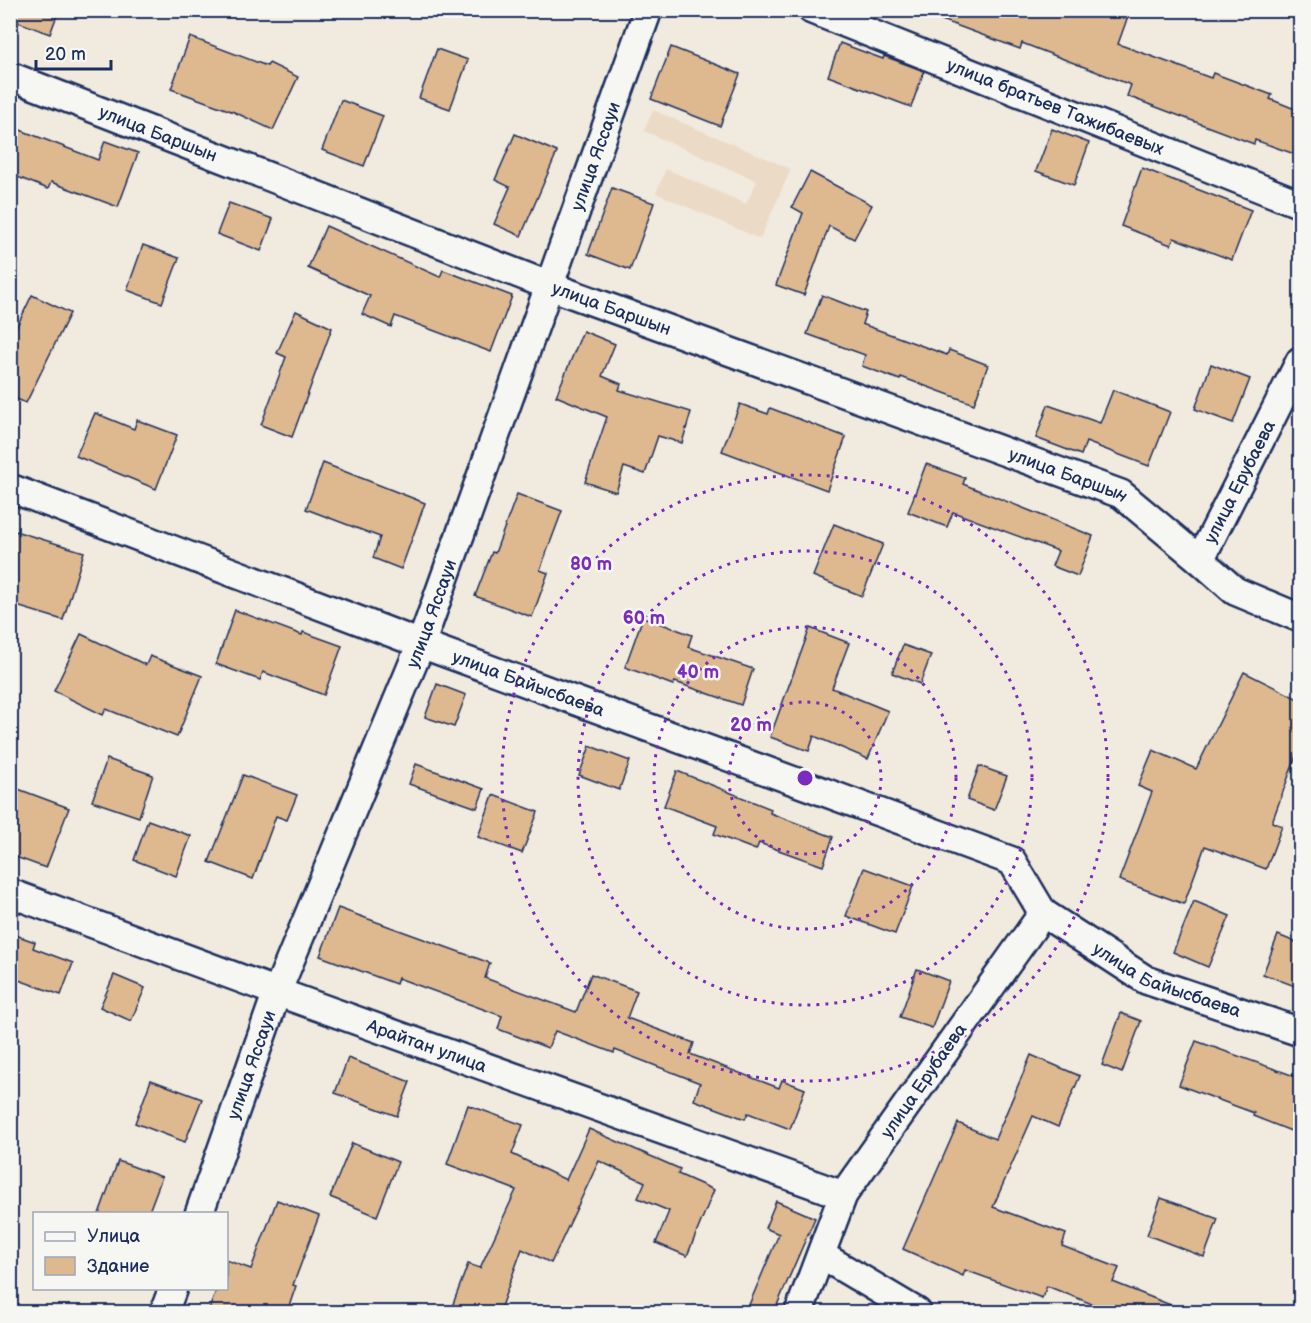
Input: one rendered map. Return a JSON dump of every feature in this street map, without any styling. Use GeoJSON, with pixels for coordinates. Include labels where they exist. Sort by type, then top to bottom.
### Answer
{"type":"FeatureCollection","features":[{"type":"Feature","properties":{"kind":"street","name":"улица Яссауи"},"geometry":{"type":"LineString","coordinates":[[200,1212],[277,992],[422,644],[648,10]]}},
{"type":"Feature","properties":{"kind":"street","name":"улица братьев Тажибаевых"},"geometry":{"type":"LineString","coordinates":[[812,10],[1300,204]]}},
{"type":"Feature","properties":{"kind":"street","name":"улица Баршын"},"geometry":{"type":"LineString","coordinates":[[10,76],[550,286],[1121,494],[1200,560]]}},
{"type":"Feature","properties":{"kind":"street","name":"улица Ерубаева"},"geometry":{"type":"LineString","coordinates":[[1300,361],[1200,560],[1235,591],[1300,618]]}},
{"type":"Feature","properties":{"kind":"street","name":"улица Байысбаева"},"geometry":{"type":"LineString","coordinates":[[10,488],[422,644],[1012,861],[1043,913],[1146,980],[1300,1032]]}},
{"type":"Feature","properties":{"kind":"street","name":"Арайтан улица"},"geometry":{"type":"LineString","coordinates":[[10,893],[277,992],[843,1195]]}},
{"type":"Feature","properties":{"kind":"street","name":"улица Ерубаева"},"geometry":{"type":"LineString","coordinates":[[799,1312],[843,1195],[1043,913]]}},
{"type":"Feature","properties":{"kind":"street"},"geometry":{"type":"LineString","coordinates":[[821,1255],[917,1312]]}},
{"type":"Feature","properties":{"kind":"street"},"geometry":{"type":"LineString","coordinates":[[165,1312],[172,1290]]}},
{"type":"Feature","properties":{"kind":"shaded area"},"geometry":{"type":"Polygon","coordinates":[[[653,110],[791,169],[760,239],[656,193],[666,169],[746,204],[757,181],[644,131],[653,110]]]}},
{"type":"Feature","properties":{"kind":"building"},"geometry":{"type":"Polygon","coordinates":[[[10,10],[59,10],[50,34],[10,19],[10,10]]]}},
{"type":"Feature","properties":{"kind":"building"},"geometry":{"type":"Polygon","coordinates":[[[924,10],[1104,10],[1127,19],[1118,44],[1211,78],[1213,73],[1272,95],[1270,99],[1300,111],[1300,156],[1255,140],[1254,144],[1127,96],[1131,85],[1022,43],[1020,49],[923,13],[924,10]]]}},
{"type":"Feature","properties":{"kind":"building"},"geometry":{"type":"Polygon","coordinates":[[[190,37],[267,66],[269,63],[298,77],[273,130],[234,112],[171,89],[190,37]]]}},
{"type":"Feature","properties":{"kind":"building"},"geometry":{"type":"Polygon","coordinates":[[[840,43],[924,71],[911,107],[828,76],[840,43]]]}},
{"type":"Feature","properties":{"kind":"building"},"geometry":{"type":"Polygon","coordinates":[[[671,47],[740,74],[720,126],[651,99],[671,47]]]}},
{"type":"Feature","properties":{"kind":"building"},"geometry":{"type":"Polygon","coordinates":[[[437,49],[468,60],[450,109],[419,98],[437,49]]]}},
{"type":"Feature","properties":{"kind":"building"},"geometry":{"type":"Polygon","coordinates":[[[341,100],[383,116],[364,166],[322,150],[341,100]]]}},
{"type":"Feature","properties":{"kind":"building"},"geometry":{"type":"Polygon","coordinates":[[[10,126],[98,160],[105,141],[138,153],[118,207],[51,182],[48,189],[10,174],[10,126]]]}},
{"type":"Feature","properties":{"kind":"building"},"geometry":{"type":"Polygon","coordinates":[[[1052,129],[1089,143],[1074,185],[1036,171],[1052,129]]]}},
{"type":"Feature","properties":{"kind":"building"},"geometry":{"type":"Polygon","coordinates":[[[515,134],[557,152],[521,236],[494,224],[510,187],[495,180],[515,134]]]}},
{"type":"Feature","properties":{"kind":"building"},"geometry":{"type":"Polygon","coordinates":[[[1142,168],[1251,210],[1232,260],[1174,238],[1171,245],[1121,226],[1142,168]]]}},
{"type":"Feature","properties":{"kind":"building"},"geometry":{"type":"Polygon","coordinates":[[[810,172],[872,205],[854,239],[829,226],[804,295],[776,285],[803,213],[792,207],[810,172]]]}},
{"type":"Feature","properties":{"kind":"building"},"geometry":{"type":"Polygon","coordinates":[[[612,188],[654,203],[630,270],[588,254],[612,188]]]}},
{"type":"Feature","properties":{"kind":"building"},"geometry":{"type":"Polygon","coordinates":[[[229,203],[273,219],[261,251],[217,234],[229,203]]]}},
{"type":"Feature","properties":{"kind":"building"},"geometry":{"type":"Polygon","coordinates":[[[326,226],[440,277],[443,270],[512,296],[491,352],[395,316],[391,327],[362,314],[370,296],[308,268],[326,226]]]}},
{"type":"Feature","properties":{"kind":"building"},"geometry":{"type":"Polygon","coordinates":[[[143,245],[179,258],[162,303],[127,290],[143,245]]]}},
{"type":"Feature","properties":{"kind":"building"},"geometry":{"type":"Polygon","coordinates":[[[32,295],[70,313],[26,403],[10,396],[10,341],[32,295]]]}},
{"type":"Feature","properties":{"kind":"building"},"geometry":{"type":"Polygon","coordinates":[[[822,295],[866,312],[862,324],[947,355],[949,350],[988,365],[974,404],[901,377],[900,380],[862,366],[865,355],[807,334],[822,295]]]}},
{"type":"Feature","properties":{"kind":"building"},"geometry":{"type":"Polygon","coordinates":[[[296,311],[332,328],[292,437],[261,425],[286,357],[277,353],[296,311]]]}},
{"type":"Feature","properties":{"kind":"building"},"geometry":{"type":"Polygon","coordinates":[[[583,331],[615,344],[602,376],[621,384],[619,390],[691,412],[682,443],[658,436],[645,474],[624,467],[616,492],[585,482],[607,417],[556,396],[583,331]]]}},
{"type":"Feature","properties":{"kind":"building"},"geometry":{"type":"Polygon","coordinates":[[[1211,364],[1250,379],[1233,423],[1195,409],[1211,364]]]}},
{"type":"Feature","properties":{"kind":"building"},"geometry":{"type":"Polygon","coordinates":[[[1113,390],[1170,412],[1149,466],[1086,442],[1081,455],[1036,438],[1048,405],[1100,423],[1113,390]]]}},
{"type":"Feature","properties":{"kind":"building"},"geometry":{"type":"Polygon","coordinates":[[[740,404],[768,414],[770,408],[846,437],[827,490],[722,451],[740,404]]]}},
{"type":"Feature","properties":{"kind":"building"},"geometry":{"type":"Polygon","coordinates":[[[95,413],[134,429],[137,420],[177,435],[156,489],[76,456],[95,413]]]}},
{"type":"Feature","properties":{"kind":"building"},"geometry":{"type":"Polygon","coordinates":[[[323,463],[425,503],[401,569],[373,558],[380,537],[306,509],[323,463]]]}},
{"type":"Feature","properties":{"kind":"building"},"geometry":{"type":"Polygon","coordinates":[[[926,464],[965,478],[963,484],[1093,536],[1078,576],[1052,566],[1058,551],[953,512],[947,527],[908,512],[926,464]]]}},
{"type":"Feature","properties":{"kind":"building"},"geometry":{"type":"Polygon","coordinates":[[[517,494],[562,511],[540,570],[548,573],[532,617],[475,596],[492,552],[495,553],[517,494]]]}},
{"type":"Feature","properties":{"kind":"building"},"geometry":{"type":"Polygon","coordinates":[[[834,524],[883,544],[862,596],[813,576],[834,524]]]}},
{"type":"Feature","properties":{"kind":"building"},"geometry":{"type":"Polygon","coordinates":[[[15,531],[84,552],[63,620],[10,604],[10,548],[15,531]]]}},
{"type":"Feature","properties":{"kind":"building"},"geometry":{"type":"Polygon","coordinates":[[[235,610],[302,635],[303,632],[342,646],[324,695],[263,672],[260,680],[216,664],[235,610]]]}},
{"type":"Feature","properties":{"kind":"building"},"geometry":{"type":"Polygon","coordinates":[[[643,617],[692,635],[688,647],[753,669],[741,705],[675,682],[673,685],[625,667],[643,617]]]}},
{"type":"Feature","properties":{"kind":"building"},"geometry":{"type":"Polygon","coordinates":[[[810,628],[849,643],[832,688],[888,711],[868,759],[814,736],[809,751],[770,737],[810,628]]]}},
{"type":"Feature","properties":{"kind":"building"},"geometry":{"type":"Polygon","coordinates":[[[81,634],[146,665],[150,656],[202,676],[177,737],[106,709],[103,715],[54,691],[81,634]]]}},
{"type":"Feature","properties":{"kind":"building"},"geometry":{"type":"Polygon","coordinates":[[[903,645],[931,655],[920,684],[892,673],[903,645]]]}},
{"type":"Feature","properties":{"kind":"building"},"geometry":{"type":"Polygon","coordinates":[[[1244,672],[1300,700],[1300,745],[1272,822],[1282,826],[1266,869],[1205,846],[1184,904],[1119,880],[1152,792],[1138,786],[1153,750],[1196,769],[1244,672]]]}},
{"type":"Feature","properties":{"kind":"building"},"geometry":{"type":"Polygon","coordinates":[[[437,684],[466,695],[454,727],[425,717],[437,684]]]}},
{"type":"Feature","properties":{"kind":"building"},"geometry":{"type":"Polygon","coordinates":[[[590,746],[630,761],[619,790],[579,775],[590,746]]]}},
{"type":"Feature","properties":{"kind":"building"},"geometry":{"type":"Polygon","coordinates":[[[107,759],[153,775],[139,817],[92,801],[107,759]]]}},
{"type":"Feature","properties":{"kind":"building"},"geometry":{"type":"Polygon","coordinates":[[[416,764],[484,789],[477,808],[409,784],[416,764]]]}},
{"type":"Feature","properties":{"kind":"building"},"geometry":{"type":"Polygon","coordinates":[[[979,766],[1007,776],[994,810],[967,800],[979,766]]]}},
{"type":"Feature","properties":{"kind":"building"},"geometry":{"type":"Polygon","coordinates":[[[677,771],[771,809],[770,813],[833,837],[823,866],[759,843],[756,850],[714,834],[717,826],[664,806],[677,771]]]}},
{"type":"Feature","properties":{"kind":"building"},"geometry":{"type":"Polygon","coordinates":[[[243,775],[297,795],[287,820],[276,816],[253,879],[209,862],[243,775]]]}},
{"type":"Feature","properties":{"kind":"building"},"geometry":{"type":"Polygon","coordinates":[[[10,786],[69,808],[46,868],[10,855],[10,786]]]}},
{"type":"Feature","properties":{"kind":"building"},"geometry":{"type":"Polygon","coordinates":[[[493,795],[538,812],[522,853],[478,837],[493,795]]]}},
{"type":"Feature","properties":{"kind":"building"},"geometry":{"type":"Polygon","coordinates":[[[148,820],[191,836],[176,876],[134,860],[148,820]]]}},
{"type":"Feature","properties":{"kind":"building"},"geometry":{"type":"Polygon","coordinates":[[[864,868],[913,886],[895,934],[846,916],[864,868]]]}},
{"type":"Feature","properties":{"kind":"building"},"geometry":{"type":"Polygon","coordinates":[[[1194,901],[1230,916],[1208,967],[1173,952],[1194,901]]]}},
{"type":"Feature","properties":{"kind":"building"},"geometry":{"type":"Polygon","coordinates":[[[338,908],[490,963],[485,978],[576,1012],[591,974],[637,991],[627,1018],[694,1043],[690,1054],[779,1088],[782,1080],[805,1089],[790,1129],[748,1113],[745,1119],[694,1100],[700,1083],[615,1050],[614,1053],[555,1031],[548,1048],[498,1029],[502,1016],[398,978],[396,984],[320,956],[338,908]]]}},
{"type":"Feature","properties":{"kind":"building"},"geometry":{"type":"Polygon","coordinates":[[[10,933],[35,942],[33,948],[73,963],[61,995],[10,977],[10,933]]]}},
{"type":"Feature","properties":{"kind":"building"},"geometry":{"type":"Polygon","coordinates":[[[1278,935],[1300,944],[1300,988],[1263,974],[1278,935]]]}},
{"type":"Feature","properties":{"kind":"building"},"geometry":{"type":"Polygon","coordinates":[[[917,969],[949,981],[932,1028],[900,1017],[917,969]]]}},
{"type":"Feature","properties":{"kind":"building"},"geometry":{"type":"Polygon","coordinates":[[[114,975],[145,988],[131,1021],[100,1007],[114,975]]]}},
{"type":"Feature","properties":{"kind":"building"},"geometry":{"type":"Polygon","coordinates":[[[1121,1013],[1141,1021],[1122,1073],[1102,1065],[1121,1013]]]}},
{"type":"Feature","properties":{"kind":"building"},"geometry":{"type":"Polygon","coordinates":[[[1196,1041],[1300,1078],[1300,1105],[1291,1131],[1253,1116],[1254,1113],[1179,1085],[1196,1041]]]}},
{"type":"Feature","properties":{"kind":"building"},"geometry":{"type":"Polygon","coordinates":[[[1031,1055],[1080,1076],[1058,1127],[1033,1116],[993,1207],[1066,1234],[1062,1246],[1119,1268],[1113,1282],[1188,1312],[1112,1312],[1047,1286],[1042,1298],[965,1270],[963,1276],[903,1249],[958,1123],[995,1139],[1031,1055]]]}},
{"type":"Feature","properties":{"kind":"building"},"geometry":{"type":"Polygon","coordinates":[[[348,1058],[410,1082],[397,1116],[335,1093],[348,1058]]]}},
{"type":"Feature","properties":{"kind":"building"},"geometry":{"type":"Polygon","coordinates":[[[151,1080],[202,1099],[185,1142],[135,1123],[151,1080]]]}},
{"type":"Feature","properties":{"kind":"building"},"geometry":{"type":"Polygon","coordinates":[[[468,1105],[523,1125],[512,1154],[566,1180],[589,1129],[680,1169],[678,1174],[714,1190],[687,1256],[656,1243],[669,1211],[638,1198],[645,1182],[599,1161],[551,1263],[522,1249],[499,1312],[450,1312],[468,1264],[480,1268],[516,1190],[447,1164],[468,1105]]]}},
{"type":"Feature","properties":{"kind":"building"},"geometry":{"type":"Polygon","coordinates":[[[352,1143],[398,1162],[377,1216],[330,1197],[352,1143]]]}},
{"type":"Feature","properties":{"kind":"building"},"geometry":{"type":"Polygon","coordinates":[[[118,1161],[162,1177],[149,1212],[100,1212],[118,1161]]]}},
{"type":"Feature","properties":{"kind":"building"},"geometry":{"type":"Polygon","coordinates":[[[1161,1198],[1218,1219],[1204,1257],[1147,1235],[1161,1198]]]}},
{"type":"Feature","properties":{"kind":"building"},"geometry":{"type":"Polygon","coordinates":[[[277,1200],[319,1216],[293,1285],[296,1286],[287,1312],[208,1312],[216,1290],[228,1290],[228,1261],[251,1269],[277,1200]]]}},
{"type":"Feature","properties":{"kind":"building"},"geometry":{"type":"Polygon","coordinates":[[[776,1201],[815,1218],[774,1312],[746,1312],[779,1234],[765,1228],[776,1201]]]}}]}
